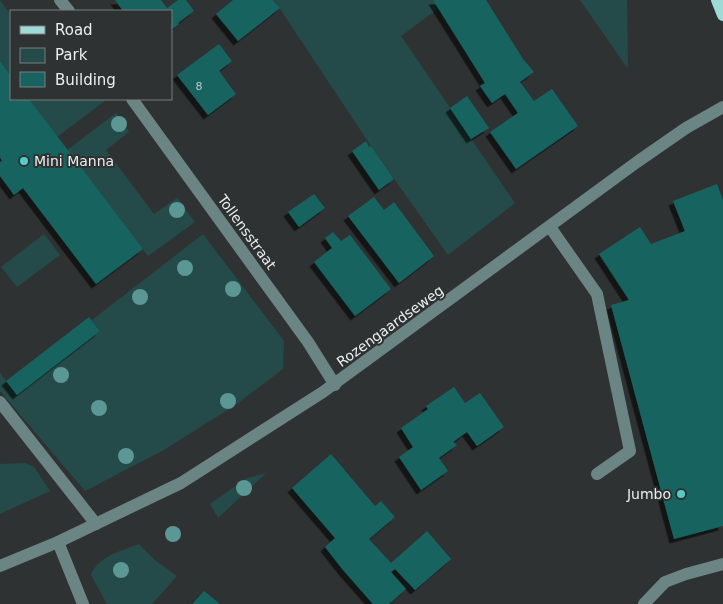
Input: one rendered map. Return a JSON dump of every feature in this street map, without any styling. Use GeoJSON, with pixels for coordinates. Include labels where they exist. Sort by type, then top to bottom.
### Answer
{"type":"FeatureCollection","features":[{"type":"Feature","properties":{"kind":"main road"},"geometry":{"type":"LineString","coordinates":[[717,0],[723,15]]}},
{"type":"Feature","properties":{"kind":"street","name":"Tollensstraat"},"geometry":{"type":"LineString","coordinates":[[133,100],[308,342],[336,385]]}},
{"type":"Feature","properties":{"kind":"street","name":"Rozengaardseweg"},"geometry":{"type":"LineString","coordinates":[[0,566],[58,542],[181,483],[336,385],[637,162],[686,128],[723,107]]}},
{"type":"Feature","properties":{"kind":"street"},"geometry":{"type":"LineString","coordinates":[[550,227],[597,294],[630,451],[597,474]]}},
{"type":"Feature","properties":{"kind":"street"},"geometry":{"type":"LineString","coordinates":[[0,402],[96,524]]}},
{"type":"Feature","properties":{"kind":"street"},"geometry":{"type":"LineString","coordinates":[[58,542],[83,604]]}},
{"type":"Feature","properties":{"kind":"street"},"geometry":{"type":"LineString","coordinates":[[644,604],[665,582],[723,564]]}},
{"type":"Feature","properties":{"kind":"green space"},"geometry":{"type":"Polygon","coordinates":[[[0,0],[10,14],[10,75],[0,61],[0,0]]]}},
{"type":"Feature","properties":{"kind":"green space"},"geometry":{"type":"Polygon","coordinates":[[[274,0],[433,0],[439,8],[401,36],[515,203],[448,255],[371,146],[274,0]]]}},
{"type":"Feature","properties":{"kind":"green space"},"geometry":{"type":"Polygon","coordinates":[[[580,0],[627,0],[628,69],[580,0]]]}},
{"type":"Feature","properties":{"kind":"green space"},"geometry":{"type":"Polygon","coordinates":[[[30,100],[106,100],[57,137],[30,100]]]}},
{"type":"Feature","properties":{"kind":"green space"},"geometry":{"type":"Polygon","coordinates":[[[116,113],[129,132],[106,150],[154,214],[177,198],[195,222],[148,256],[67,150],[116,113]]]}},
{"type":"Feature","properties":{"kind":"green space"},"geometry":{"type":"Polygon","coordinates":[[[44,234],[60,255],[17,287],[1,267],[44,234]]]}},
{"type":"Feature","properties":{"kind":"green space"},"geometry":{"type":"Polygon","coordinates":[[[203,234],[284,341],[283,369],[234,406],[162,451],[85,491],[0,391],[0,373],[17,395],[100,331],[92,320],[203,234]]]}},
{"type":"Feature","properties":{"kind":"green space"},"geometry":{"type":"Polygon","coordinates":[[[25,463],[34,467],[50,491],[0,514],[0,464],[25,463]]]}},
{"type":"Feature","properties":{"kind":"green space"},"geometry":{"type":"Polygon","coordinates":[[[266,473],[218,518],[210,504],[247,478],[266,473]]]}},
{"type":"Feature","properties":{"kind":"green space"},"geometry":{"type":"Polygon","coordinates":[[[139,544],[156,561],[177,576],[152,604],[107,604],[91,575],[94,568],[111,555],[139,544]]]}},
{"type":"Feature","properties":{"kind":"building"},"geometry":{"type":"Polygon","coordinates":[[[115,0],[161,0],[167,8],[178,0],[186,0],[194,11],[172,29],[172,10],[122,10],[115,0]]]}},
{"type":"Feature","properties":{"kind":"building"},"geometry":{"type":"Polygon","coordinates":[[[233,0],[273,0],[280,8],[238,41],[216,14],[233,0]]]}},
{"type":"Feature","properties":{"kind":"building"},"geometry":{"type":"Polygon","coordinates":[[[433,0],[486,0],[523,59],[534,72],[520,82],[534,101],[552,89],[578,126],[516,169],[490,132],[518,113],[505,94],[492,103],[480,86],[485,83],[433,0]]]}},
{"type":"Feature","properties":{"kind":"building"},"geometry":{"type":"Polygon","coordinates":[[[219,44],[232,61],[219,71],[236,94],[208,115],[177,75],[219,44]]]}},
{"type":"Feature","properties":{"kind":"building"},"geometry":{"type":"Polygon","coordinates":[[[0,61],[10,75],[10,100],[30,100],[143,249],[96,284],[23,188],[14,195],[0,176],[0,162],[2,161],[0,157],[0,61]]]}},
{"type":"Feature","properties":{"kind":"building"},"geometry":{"type":"Polygon","coordinates":[[[467,96],[489,128],[471,139],[450,108],[467,96]]]}},
{"type":"Feature","properties":{"kind":"building"},"geometry":{"type":"Polygon","coordinates":[[[366,141],[394,179],[379,190],[352,151],[366,141]]]}},
{"type":"Feature","properties":{"kind":"building"},"geometry":{"type":"Polygon","coordinates":[[[717,184],[723,200],[723,526],[674,539],[611,305],[629,300],[599,254],[640,227],[651,244],[685,231],[673,201],[717,184]]]}},
{"type":"Feature","properties":{"kind":"building"},"geometry":{"type":"Polygon","coordinates":[[[314,194],[325,208],[299,227],[288,212],[314,194]]]}},
{"type":"Feature","properties":{"kind":"building"},"geometry":{"type":"Polygon","coordinates":[[[374,197],[384,210],[394,202],[434,256],[399,283],[348,216],[374,197]]]}},
{"type":"Feature","properties":{"kind":"building"},"geometry":{"type":"Polygon","coordinates":[[[333,232],[341,241],[350,235],[391,289],[355,316],[314,262],[332,248],[325,238],[333,232]]]}},
{"type":"Feature","properties":{"kind":"building"},"geometry":{"type":"Polygon","coordinates":[[[89,317],[100,331],[17,395],[6,381],[89,317]]]}},
{"type":"Feature","properties":{"kind":"building"},"geometry":{"type":"Polygon","coordinates":[[[454,387],[465,403],[480,393],[504,427],[477,446],[467,432],[453,442],[457,445],[439,458],[448,471],[421,490],[399,457],[413,447],[401,428],[428,409],[426,406],[454,387]]]}},
{"type":"Feature","properties":{"kind":"building"},"geometry":{"type":"Polygon","coordinates":[[[331,454],[375,506],[381,501],[395,517],[369,539],[391,563],[427,531],[451,559],[415,590],[395,569],[391,572],[406,589],[389,604],[373,604],[343,570],[325,547],[335,538],[292,488],[331,454]]]}},
{"type":"Feature","properties":{"kind":"building"},"geometry":{"type":"Polygon","coordinates":[[[204,591],[220,604],[192,604],[204,591]]]}},
{"type":"Feature","properties":{"kind":"place","name":"Mini Manna"},"geometry":{"type":"Point","coordinates":[24,161]}},
{"type":"Feature","properties":{"kind":"place","name":"Jumbo"},"geometry":{"type":"Point","coordinates":[681,494]}}]}
